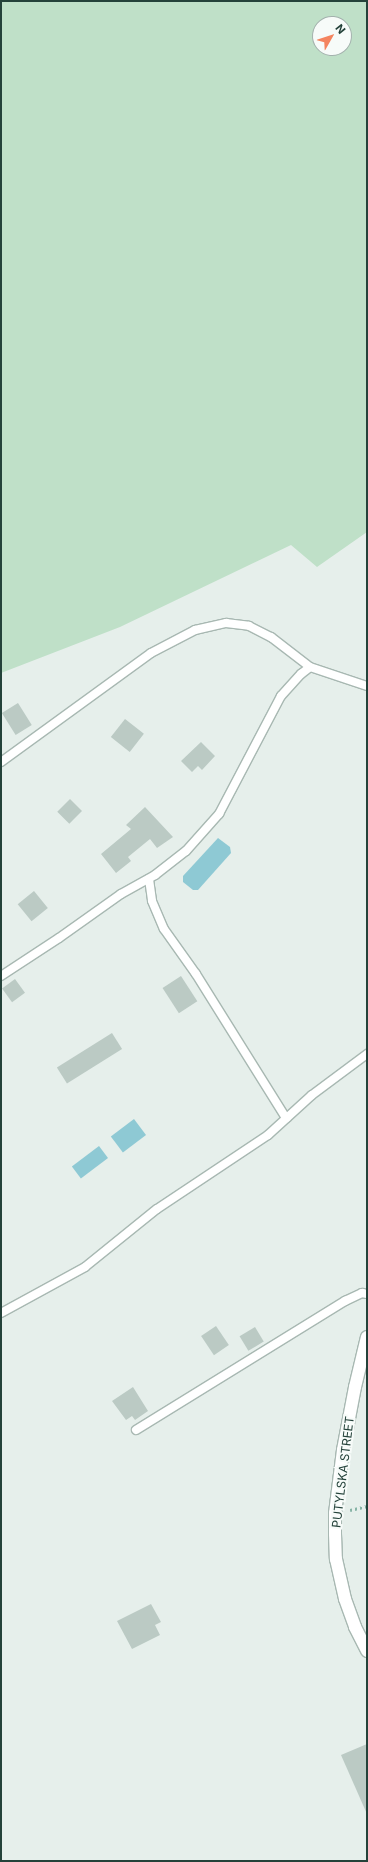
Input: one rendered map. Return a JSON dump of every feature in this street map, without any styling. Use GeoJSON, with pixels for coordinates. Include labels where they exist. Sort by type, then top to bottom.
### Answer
{"type":"FeatureCollection","features":[{"type":"Feature","properties":{"kind":"street","name":"PUTYLSKA STREET"},"geometry":{"type":"LineString","coordinates":[[367,1337],[354,1387],[343,1450],[335,1513],[336,1559],[345,1599],[355,1628],[367,1651]]}},
{"type":"Feature","properties":{"kind":"lane"},"geometry":{"type":"LineString","coordinates":[[1,762],[151,653],[195,630],[226,623],[249,626],[271,637],[310,667],[367,686]]}},
{"type":"Feature","properties":{"kind":"lane"},"geometry":{"type":"LineString","coordinates":[[1,976],[59,938],[121,894],[148,879],[176,860],[214,821],[281,696],[293,681],[310,667]]}},
{"type":"Feature","properties":{"kind":"lane"},"geometry":{"type":"LineString","coordinates":[[148,879],[152,901],[164,929],[196,974],[286,1118]]}},
{"type":"Feature","properties":{"kind":"lane"},"geometry":{"type":"LineString","coordinates":[[1,1313],[85,1267],[163,1205],[253,1146],[318,1091],[367,1054]]}},
{"type":"Feature","properties":{"kind":"lane"},"geometry":{"type":"LineString","coordinates":[[136,1430],[339,1304],[356,1295],[367,1294]]}},
{"type":"Feature","properties":{"kind":"green space"},"geometry":{"type":"Polygon","coordinates":[[[1,1],[367,1],[367,532],[317,567],[291,545],[120,627],[1,673],[1,1]]]}},
{"type":"Feature","properties":{"kind":"water"},"geometry":{"type":"Polygon","coordinates":[[[218,838],[230,847],[231,853],[198,890],[193,890],[183,882],[183,876],[218,838]]]}},
{"type":"Feature","properties":{"kind":"water"},"geometry":{"type":"Polygon","coordinates":[[[134,1119],[146,1135],[123,1152],[111,1136],[134,1119]]]}},
{"type":"Feature","properties":{"kind":"water"},"geometry":{"type":"Polygon","coordinates":[[[99,1146],[108,1158],[81,1178],[72,1166],[99,1146]]]}},
{"type":"Feature","properties":{"kind":"building"},"geometry":{"type":"Polygon","coordinates":[[[18,703],[32,725],[16,735],[2,713],[18,703]]]}},
{"type":"Feature","properties":{"kind":"building"},"geometry":{"type":"Polygon","coordinates":[[[125,719],[144,734],[130,752],[111,737],[125,719]]]}},
{"type":"Feature","properties":{"kind":"building"},"geometry":{"type":"Polygon","coordinates":[[[201,742],[215,756],[202,770],[198,766],[192,772],[181,761],[201,742]]]}},
{"type":"Feature","properties":{"kind":"building"},"geometry":{"type":"Polygon","coordinates":[[[70,799],[82,811],[69,824],[57,812],[70,799]]]}},
{"type":"Feature","properties":{"kind":"building"},"geometry":{"type":"Polygon","coordinates":[[[145,807],[173,837],[157,848],[150,839],[128,857],[131,861],[116,873],[101,854],[131,829],[126,825],[145,807]]]}},
{"type":"Feature","properties":{"kind":"building"},"geometry":{"type":"Polygon","coordinates":[[[34,891],[48,908],[32,921],[18,904],[34,891]]]}},
{"type":"Feature","properties":{"kind":"building"},"geometry":{"type":"Polygon","coordinates":[[[181,976],[197,1001],[179,1013],[163,988],[181,976]]]}},
{"type":"Feature","properties":{"kind":"building"},"geometry":{"type":"Polygon","coordinates":[[[15,979],[25,993],[12,1002],[2,988],[15,979]]]}},
{"type":"Feature","properties":{"kind":"building"},"geometry":{"type":"Polygon","coordinates":[[[112,1033],[122,1049],[67,1084],[57,1067],[112,1033]]]}},
{"type":"Feature","properties":{"kind":"building"},"geometry":{"type":"Polygon","coordinates":[[[216,1326],[229,1345],[214,1355],[201,1336],[216,1326]]]}},
{"type":"Feature","properties":{"kind":"building"},"geometry":{"type":"Polygon","coordinates":[[[255,1327],[264,1342],[248,1351],[240,1336],[255,1327]]]}},
{"type":"Feature","properties":{"kind":"building"},"geometry":{"type":"Polygon","coordinates":[[[133,1387],[148,1411],[135,1420],[132,1416],[126,1420],[112,1401],[133,1387]]]}},
{"type":"Feature","properties":{"kind":"building"},"geometry":{"type":"Polygon","coordinates":[[[151,1604],[161,1622],[155,1625],[160,1635],[132,1649],[117,1621],[151,1604]]]}},
{"type":"Feature","properties":{"kind":"building"},"geometry":{"type":"Polygon","coordinates":[[[367,1744],[367,1814],[341,1755],[367,1744]]]}}]}
